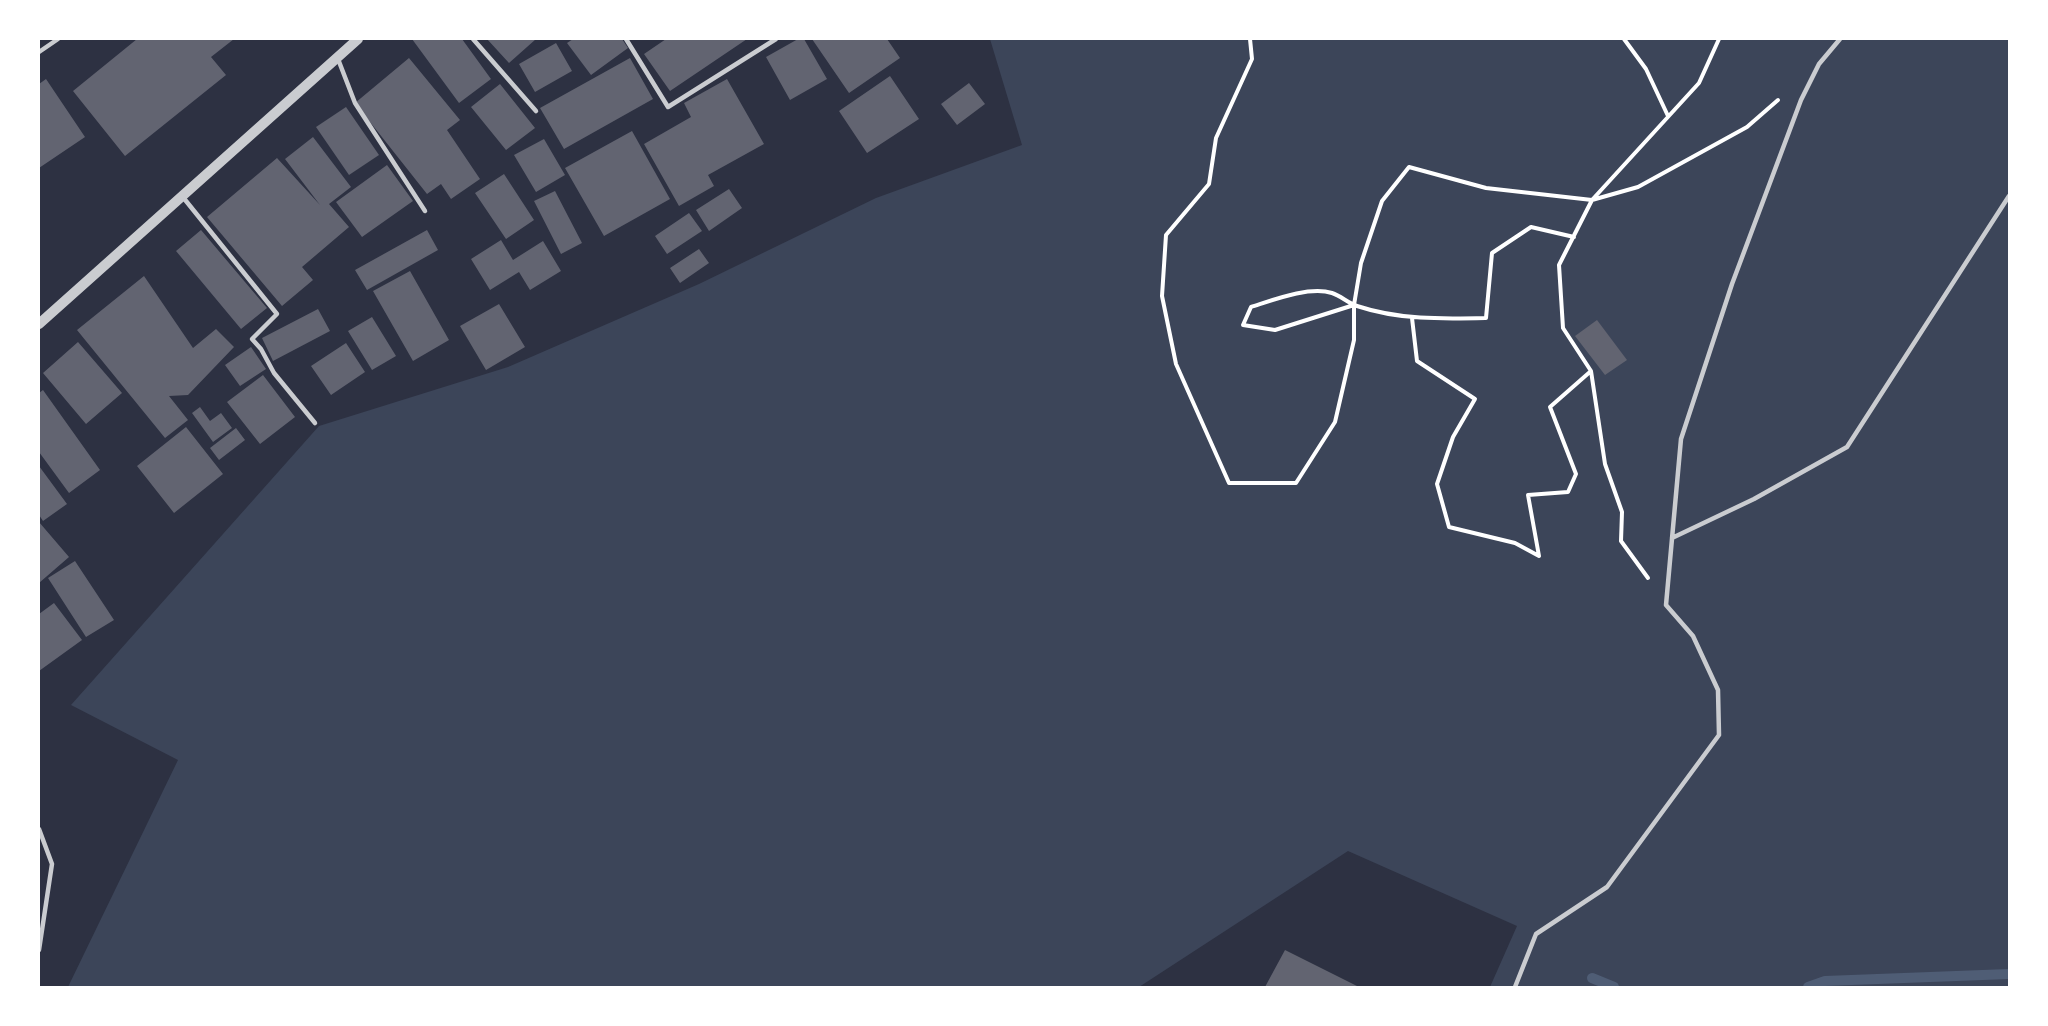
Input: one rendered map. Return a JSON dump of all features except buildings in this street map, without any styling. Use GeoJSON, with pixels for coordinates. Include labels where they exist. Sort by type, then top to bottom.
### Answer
{"type":"FeatureCollection","features":[{"type":"Feature","properties":{"kind":"street"},"geometry":{"type":"LineString","coordinates":[[39,324],[358,39]]}},
{"type":"Feature","properties":{"kind":"lane"},"geometry":{"type":"LineString","coordinates":[[39,52],[58,39]]}},
{"type":"Feature","properties":{"kind":"lane"},"geometry":{"type":"LineString","coordinates":[[473,39],[536,111]]}},
{"type":"Feature","properties":{"kind":"lane"},"geometry":{"type":"LineString","coordinates":[[626,39],[668,107],[776,39]]}},
{"type":"Feature","properties":{"kind":"lane"},"geometry":{"type":"LineString","coordinates":[[1515,987],[1536,934],[1607,887],[1719,735],[1718,690],[1693,636],[1666,605],[1681,439],[1728,295],[1800,100],[1819,64],[1840,39]]}},
{"type":"Feature","properties":{"kind":"lane"},"geometry":{"type":"LineString","coordinates":[[338,59],[355,103],[425,211]]}},
{"type":"Feature","properties":{"kind":"lane"},"geometry":{"type":"LineString","coordinates":[[182,196],[277,314],[252,339],[261,349],[274,373],[315,423]]}},
{"type":"Feature","properties":{"kind":"lane"},"geometry":{"type":"LineString","coordinates":[[1672,538],[1754,500],[1846,447],[2009,196]]}},
{"type":"Feature","properties":{"kind":"lane"},"geometry":{"type":"LineString","coordinates":[[39,829],[52,864],[39,950]]}},
{"type":"Feature","properties":{"kind":"path"},"geometry":{"type":"LineString","coordinates":[[1250,39],[1252,59],[1215,138],[1209,184],[1166,235],[1162,296],[1176,364],[1229,483],[1296,483],[1335,422],[1354,340],[1354,305],[1361,262],[1382,201],[1409,167],[1486,188],[1592,201],[1638,187],[1747,127],[1783,96]]}},
{"type":"Feature","properties":{"kind":"path"},"geometry":{"type":"LineString","coordinates":[[1649,579],[1621,542],[1622,512],[1605,464],[1591,370],[1563,328],[1559,265],[1592,201],[1699,82],[1719,39]]}},
{"type":"Feature","properties":{"kind":"path"},"geometry":{"type":"LineString","coordinates":[[1627,41],[1646,69],[1668,117]]}},
{"type":"Feature","properties":{"kind":"path"},"geometry":{"type":"LineString","coordinates":[[1354,305],[1275,330],[1243,325],[1251,307],[1293,294],[1332,293],[1354,305],[1412,318],[1485,318],[1492,254],[1531,227],[1574,237]]}},
{"type":"Feature","properties":{"kind":"path"},"geometry":{"type":"LineString","coordinates":[[1412,318],[1417,361],[1475,399],[1452,437],[1437,484],[1449,527],[1515,543],[1539,556],[1528,495],[1568,492],[1576,474],[1550,407],[1591,370]]}},
{"type":"Feature","properties":{"kind":"shaded area"},"geometry":{"type":"Polygon","coordinates":[[[990,39],[2009,39],[2009,987],[1490,987],[1517,926],[1348,851],[1139,987],[68,987],[178,760],[71,705],[319,426],[508,367],[699,284],[876,198],[1022,145],[990,39]]]}},
{"type":"Feature","properties":{"kind":"waterway"},"geometry":{"type":"LineString","coordinates":[[1808,987],[1825,981],[2009,974]]}},
{"type":"Feature","properties":{"kind":"waterway"},"geometry":{"type":"LineString","coordinates":[[1592,978],[1614,987]]}}]}
